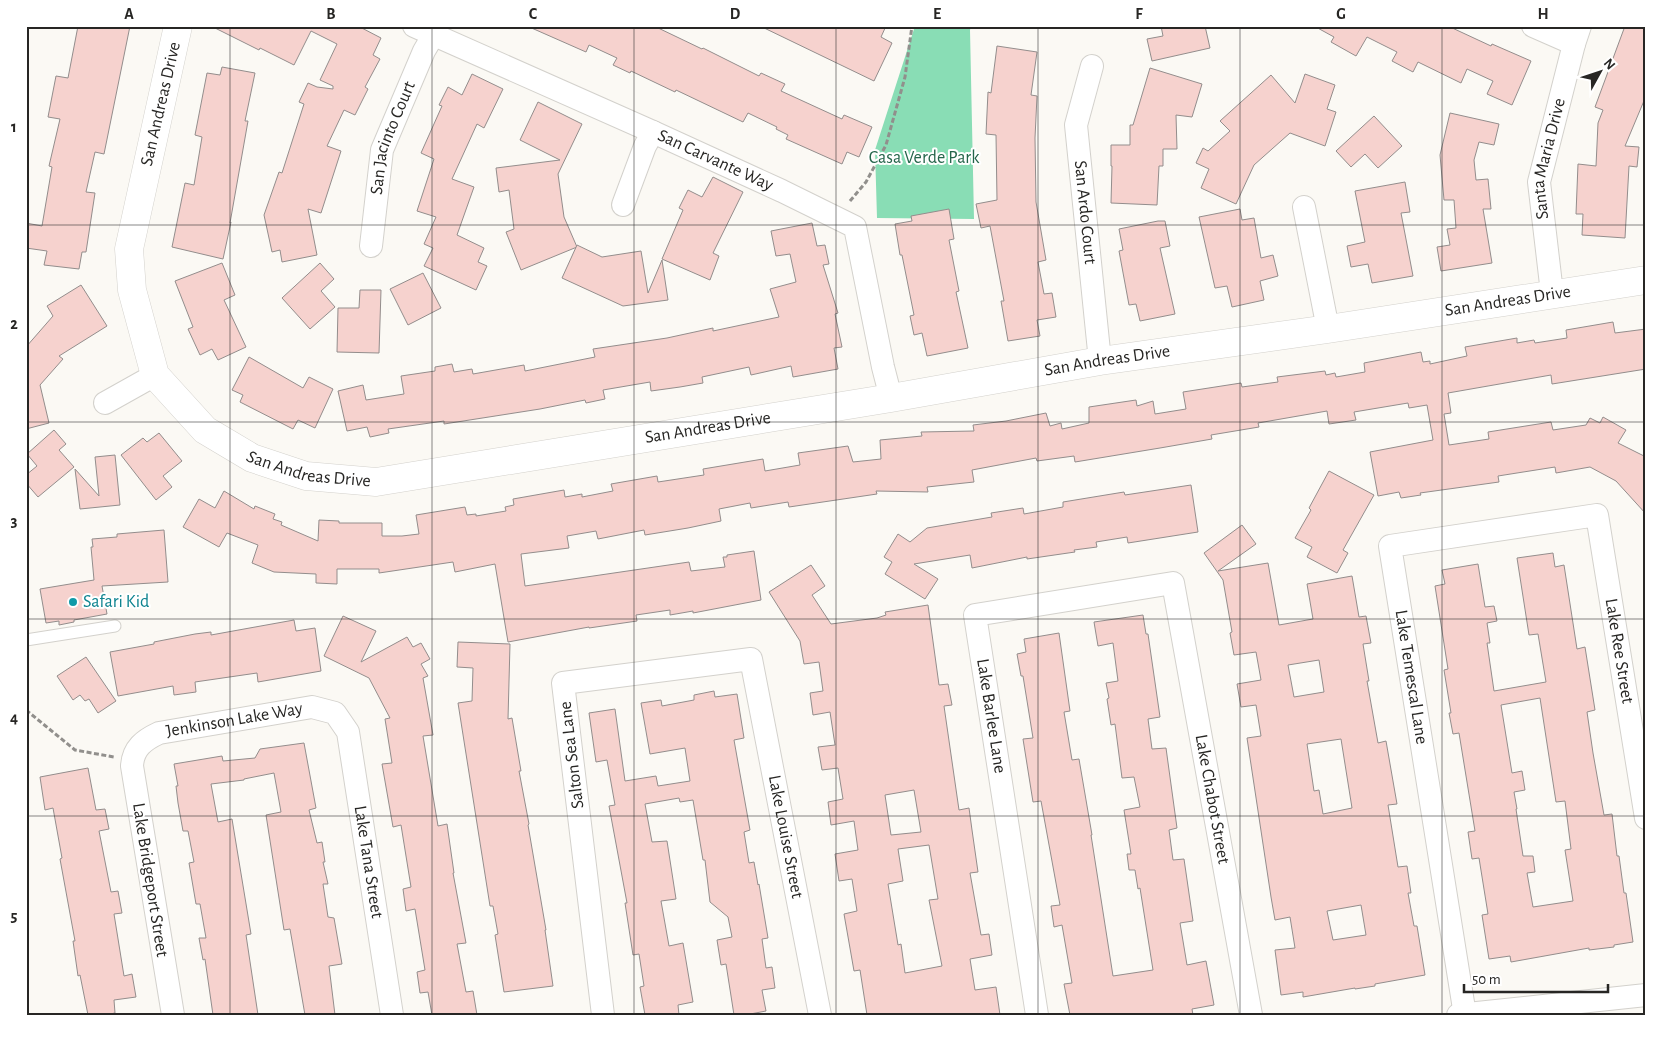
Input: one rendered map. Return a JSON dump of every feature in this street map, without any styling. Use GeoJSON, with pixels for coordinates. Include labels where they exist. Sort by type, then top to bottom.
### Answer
{"type":"FeatureCollection","features":[{"type":"Feature","properties":{"kind":"street","name":"San Andreas Drive"},"geometry":{"type":"LineString","coordinates":[[178,26],[129,249],[132,290],[155,375],[206,430],[252,458],[306,476],[376,482],[891,398],[1100,361],[1328,329],[1646,280]]}},
{"type":"Feature","properties":{"kind":"street"},"geometry":{"type":"LineString","coordinates":[[1533,26],[1577,35]]}},
{"type":"Feature","properties":{"kind":"street","name":"San Carvante Way"},"geometry":{"type":"LineString","coordinates":[[424,30],[653,132],[855,228],[891,398]]}},
{"type":"Feature","properties":{"kind":"street","name":"San Jacinto Court"},"geometry":{"type":"LineString","coordinates":[[370,246],[382,150],[424,51],[424,30]]}},
{"type":"Feature","properties":{"kind":"street","name":"Santa Maria Drive"},"geometry":{"type":"LineString","coordinates":[[1552,293],[1538,182],[1577,35]]}},
{"type":"Feature","properties":{"kind":"street","name":"San Ardo Court"},"geometry":{"type":"LineString","coordinates":[[1092,66],[1076,125],[1100,361]]}},
{"type":"Feature","properties":{"kind":"street"},"geometry":{"type":"LineString","coordinates":[[623,205],[645,146],[653,132]]}},
{"type":"Feature","properties":{"kind":"street"},"geometry":{"type":"LineString","coordinates":[[1304,207],[1328,329]]}},
{"type":"Feature","properties":{"kind":"street"},"geometry":{"type":"LineString","coordinates":[[105,404],[155,375]]}},
{"type":"Feature","properties":{"kind":"street","name":"Lake Ree Street"},"geometry":{"type":"LineString","coordinates":[[1597,515],[1646,818]]}},
{"type":"Feature","properties":{"kind":"street","name":"Lake Temescal Lane"},"geometry":{"type":"LineString","coordinates":[[1463,1014],[1390,546],[1597,515]]}},
{"type":"Feature","properties":{"kind":"street","name":"Lake Barlee Lane"},"geometry":{"type":"LineString","coordinates":[[1037,1015],[975,614],[1173,583]]}},
{"type":"Feature","properties":{"kind":"street","name":"Lake Chabot Street"},"geometry":{"type":"LineString","coordinates":[[1173,583],[1251,1015]]}},
{"type":"Feature","properties":{"kind":"street","name":"Salton Sea Lane"},"geometry":{"type":"LineString","coordinates":[[603,1015],[563,683],[751,659]]}},
{"type":"Feature","properties":{"kind":"street","name":"Lake Louise Street"},"geometry":{"type":"LineString","coordinates":[[751,659],[820,1015]]}},
{"type":"Feature","properties":{"kind":"street","name":"Jenkinson Lake Way"},"geometry":{"type":"LineString","coordinates":[[135,752],[148,738],[160,733],[312,707],[335,714]]}},
{"type":"Feature","properties":{"kind":"street","name":"Lake Tana Street"},"geometry":{"type":"LineString","coordinates":[[335,714],[348,732],[392,1015]]}},
{"type":"Feature","properties":{"kind":"street","name":"Lake Bridgeport Street"},"geometry":{"type":"LineString","coordinates":[[135,752],[132,766],[172,1015]]}},
{"type":"Feature","properties":{"kind":"street"},"geometry":{"type":"LineString","coordinates":[[1463,1014],[1646,995]]}},
{"type":"Feature","properties":{"kind":"lane"},"geometry":{"type":"LineString","coordinates":[[26,640],[115,626]]}},
{"type":"Feature","properties":{"kind":"path"},"geometry":{"type":"LineString","coordinates":[[836,218],[866,182],[886,145],[905,77],[912,26]]}},
{"type":"Feature","properties":{"kind":"path"},"geometry":{"type":"LineString","coordinates":[[26,710],[75,750],[105,756],[135,752]]}},
{"type":"Feature","properties":{"kind":"green space","name":"Casa Verde Park"},"geometry":{"type":"Polygon","coordinates":[[[915,26],[971,26],[974,219],[877,218],[875,150],[915,26]]]}},
{"type":"Feature","properties":{"kind":"building"},"geometry":{"type":"Polygon","coordinates":[[[78,26],[130,26],[104,154],[95,152],[86,192],[95,193],[86,252],[82,252],[79,269],[44,265],[47,251],[26,248],[26,223],[42,226],[52,167],[49,166],[60,119],[48,117],[56,76],[68,78],[78,26]]]}},
{"type":"Feature","properties":{"kind":"building"},"geometry":{"type":"Polygon","coordinates":[[[211,26],[358,26],[381,38],[373,55],[380,59],[365,87],[368,89],[355,115],[344,110],[327,146],[341,151],[321,213],[308,209],[317,255],[282,262],[280,250],[272,252],[264,215],[279,172],[282,173],[304,104],[299,102],[308,83],[317,87],[333,89],[333,86],[320,80],[337,44],[311,31],[294,65],[211,26]]]}},
{"type":"Feature","properties":{"kind":"building"},"geometry":{"type":"Polygon","coordinates":[[[527,26],[654,26],[759,76],[761,73],[785,84],[781,91],[842,119],[844,115],[872,127],[859,157],[847,152],[842,164],[786,139],[788,135],[776,129],[777,127],[748,113],[743,122],[676,90],[675,92],[631,71],[630,73],[613,65],[617,58],[589,45],[586,52],[527,26]]]}},
{"type":"Feature","properties":{"kind":"building"},"geometry":{"type":"Polygon","coordinates":[[[760,26],[886,26],[881,37],[892,43],[874,81],[760,26]]]}},
{"type":"Feature","properties":{"kind":"building"},"geometry":{"type":"Polygon","coordinates":[[[1161,26],[1205,26],[1210,48],[1152,61],[1147,39],[1163,36],[1161,26]]]}},
{"type":"Feature","properties":{"kind":"building"},"geometry":{"type":"Polygon","coordinates":[[[1314,26],[1448,26],[1491,46],[1492,44],[1531,61],[1512,105],[1487,94],[1493,81],[1467,69],[1461,83],[1418,62],[1413,72],[1392,61],[1397,52],[1367,37],[1356,56],[1331,42],[1334,37],[1314,26]]]}},
{"type":"Feature","properties":{"kind":"building"},"geometry":{"type":"Polygon","coordinates":[[[1625,26],[1646,26],[1646,96],[1625,146],[1639,147],[1637,167],[1629,166],[1625,238],[1582,235],[1583,214],[1576,214],[1578,164],[1596,166],[1598,123],[1603,110],[1595,107],[1625,26]]]}},
{"type":"Feature","properties":{"kind":"building"},"geometry":{"type":"Polygon","coordinates":[[[997,46],[1037,52],[1031,95],[1037,96],[1035,138],[1036,202],[1046,260],[1038,262],[1044,294],[1052,293],[1056,317],[1037,320],[1040,336],[1008,341],[1001,301],[1004,301],[990,226],[981,228],[976,204],[997,200],[996,135],[986,134],[988,92],[991,93],[997,46]]]}},
{"type":"Feature","properties":{"kind":"building"},"geometry":{"type":"Polygon","coordinates":[[[222,67],[255,73],[245,121],[248,121],[223,259],[172,247],[185,183],[194,185],[202,137],[195,135],[207,73],[220,75],[222,67]]]}},
{"type":"Feature","properties":{"kind":"building"},"geometry":{"type":"Polygon","coordinates":[[[1150,68],[1202,84],[1192,117],[1176,115],[1177,149],[1163,149],[1163,166],[1159,166],[1157,205],[1111,203],[1111,145],[1130,145],[1130,125],[1133,125],[1150,68]]]}},
{"type":"Feature","properties":{"kind":"building"},"geometry":{"type":"Polygon","coordinates":[[[472,74],[503,89],[484,128],[477,124],[452,179],[474,187],[457,235],[484,248],[478,262],[487,266],[476,290],[424,266],[433,248],[424,244],[436,217],[417,211],[434,159],[421,153],[442,106],[439,105],[448,87],[462,95],[472,74]]]}},
{"type":"Feature","properties":{"kind":"building"},"geometry":{"type":"Polygon","coordinates":[[[1305,74],[1335,85],[1327,109],[1336,112],[1325,146],[1290,133],[1254,165],[1236,204],[1201,188],[1209,169],[1196,163],[1203,148],[1208,151],[1230,131],[1220,121],[1271,75],[1295,103],[1305,74]]]}},
{"type":"Feature","properties":{"kind":"building"},"geometry":{"type":"Polygon","coordinates":[[[538,102],[582,124],[558,174],[564,217],[577,247],[521,270],[506,232],[514,229],[509,190],[499,192],[496,168],[560,160],[520,140],[538,102]]]}},
{"type":"Feature","properties":{"kind":"building"},"geometry":{"type":"Polygon","coordinates":[[[1450,113],[1499,124],[1494,145],[1479,142],[1474,160],[1476,180],[1488,179],[1491,209],[1483,209],[1492,263],[1441,271],[1437,247],[1450,245],[1447,229],[1456,228],[1454,200],[1444,200],[1440,155],[1450,113]]]}},
{"type":"Feature","properties":{"kind":"building"},"geometry":{"type":"Polygon","coordinates":[[[1374,116],[1402,146],[1378,168],[1365,154],[1351,167],[1336,151],[1374,116]]]}},
{"type":"Feature","properties":{"kind":"building"},"geometry":{"type":"Polygon","coordinates":[[[713,177],[743,192],[713,253],[719,256],[710,280],[662,259],[683,210],[679,208],[688,190],[702,197],[713,177]]]}},
{"type":"Feature","properties":{"kind":"building"},"geometry":{"type":"Polygon","coordinates":[[[1405,182],[1410,212],[1401,213],[1413,276],[1372,283],[1368,264],[1351,267],[1347,246],[1365,242],[1355,191],[1405,182]]]}},
{"type":"Feature","properties":{"kind":"building"},"geometry":{"type":"Polygon","coordinates":[[[949,209],[954,239],[949,240],[959,291],[956,292],[968,348],[927,356],[922,333],[914,335],[910,316],[914,315],[895,224],[912,221],[911,216],[949,209]]]}},
{"type":"Feature","properties":{"kind":"building"},"geometry":{"type":"Polygon","coordinates":[[[1240,209],[1242,220],[1254,218],[1261,258],[1273,255],[1278,276],[1260,281],[1264,300],[1232,307],[1227,286],[1215,288],[1199,217],[1240,209]]]}},
{"type":"Feature","properties":{"kind":"building"},"geometry":{"type":"Polygon","coordinates":[[[1165,221],[1170,246],[1160,248],[1175,314],[1140,321],[1136,304],[1129,305],[1119,251],[1123,250],[1119,229],[1165,221]]]}},
{"type":"Feature","properties":{"kind":"building"},"geometry":{"type":"Polygon","coordinates":[[[812,223],[817,246],[825,245],[829,264],[823,265],[838,313],[835,314],[842,347],[834,348],[838,369],[793,377],[791,366],[751,375],[749,367],[702,377],[703,383],[680,387],[651,391],[650,382],[603,390],[605,399],[586,403],[585,400],[444,424],[444,421],[388,429],[389,433],[370,437],[367,427],[347,431],[338,391],[363,385],[366,400],[404,394],[401,376],[435,371],[435,367],[452,364],[454,372],[472,369],[473,374],[524,365],[525,371],[595,357],[593,349],[667,338],[713,328],[713,331],[779,317],[770,289],[796,282],[790,254],[776,256],[771,231],[812,223]]]}},
{"type":"Feature","properties":{"kind":"building"},"geometry":{"type":"Polygon","coordinates":[[[577,245],[602,257],[641,251],[648,293],[662,260],[668,300],[623,306],[562,278],[577,245]]]}},
{"type":"Feature","properties":{"kind":"building"},"geometry":{"type":"Polygon","coordinates":[[[222,263],[235,295],[224,300],[246,347],[218,360],[212,349],[200,355],[188,329],[193,327],[175,281],[222,263]]]}},
{"type":"Feature","properties":{"kind":"building"},"geometry":{"type":"Polygon","coordinates":[[[320,263],[334,279],[321,291],[335,307],[310,329],[282,298],[320,263]]]}},
{"type":"Feature","properties":{"kind":"building"},"geometry":{"type":"Polygon","coordinates":[[[423,273],[441,308],[408,325],[390,289],[423,273]]]}},
{"type":"Feature","properties":{"kind":"building"},"geometry":{"type":"Polygon","coordinates":[[[81,285],[107,326],[59,356],[63,359],[40,385],[49,423],[26,429],[26,347],[53,316],[47,306],[81,285]]]}},
{"type":"Feature","properties":{"kind":"building"},"geometry":{"type":"Polygon","coordinates":[[[360,290],[381,290],[379,353],[337,352],[338,308],[359,308],[360,290]]]}},
{"type":"Feature","properties":{"kind":"building"},"geometry":{"type":"Polygon","coordinates":[[[1613,322],[1615,333],[1646,329],[1646,369],[1552,384],[1551,375],[1448,393],[1451,413],[1444,414],[1449,445],[1489,439],[1488,432],[1551,422],[1553,430],[1586,425],[1590,418],[1600,423],[1603,417],[1626,430],[1618,443],[1646,457],[1646,514],[1616,481],[1590,467],[1556,473],[1555,467],[1498,476],[1499,482],[1420,493],[1421,495],[1401,498],[1399,492],[1378,496],[1370,452],[1433,440],[1427,405],[1409,408],[1408,403],[1354,412],[1356,420],[1329,424],[1327,411],[1258,423],[1259,427],[1211,435],[1212,439],[1160,448],[1075,462],[1074,456],[1037,461],[1036,458],[972,470],[974,482],[927,487],[928,492],[876,491],[877,494],[789,507],[788,502],[751,508],[750,503],[719,509],[721,521],[688,528],[645,535],[644,530],[598,539],[596,531],[567,536],[569,548],[521,554],[525,586],[689,562],[691,571],[725,567],[723,557],[754,551],[761,600],[693,613],[693,611],[670,615],[670,610],[636,615],[637,621],[589,627],[508,642],[495,564],[455,572],[453,562],[379,573],[379,569],[337,569],[337,584],[316,583],[316,574],[274,572],[252,563],[258,545],[227,533],[219,547],[183,527],[199,499],[215,508],[224,491],[254,509],[255,506],[275,514],[273,519],[282,522],[281,525],[318,541],[319,520],[339,521],[339,523],[382,523],[382,536],[419,534],[416,515],[465,507],[467,515],[476,514],[476,516],[506,511],[505,507],[514,505],[513,499],[564,490],[565,497],[582,494],[582,497],[613,491],[611,484],[657,476],[658,482],[704,475],[703,469],[763,459],[765,471],[800,465],[798,453],[848,446],[853,462],[881,459],[880,440],[922,436],[921,432],[974,431],[973,425],[1046,413],[1050,426],[1061,423],[1062,429],[1089,423],[1089,407],[1136,400],[1137,406],[1153,401],[1155,414],[1186,409],[1183,392],[1241,383],[1242,387],[1278,382],[1277,377],[1325,371],[1326,375],[1335,373],[1336,377],[1365,372],[1364,363],[1421,352],[1423,362],[1430,361],[1430,364],[1467,356],[1465,347],[1517,338],[1517,343],[1534,340],[1535,343],[1567,338],[1566,330],[1613,322]]]}},
{"type":"Feature","properties":{"kind":"building"},"geometry":{"type":"Polygon","coordinates":[[[249,357],[303,388],[309,377],[333,389],[315,428],[298,420],[293,429],[240,402],[243,395],[232,390],[249,357]]]}},
{"type":"Feature","properties":{"kind":"building"},"geometry":{"type":"Polygon","coordinates":[[[54,430],[66,444],[59,450],[74,467],[38,497],[26,483],[26,475],[37,466],[27,454],[54,430]]]}},
{"type":"Feature","properties":{"kind":"building"},"geometry":{"type":"Polygon","coordinates":[[[159,433],[182,461],[163,476],[172,487],[156,500],[121,455],[143,438],[147,442],[159,433]]]}},
{"type":"Feature","properties":{"kind":"building"},"geometry":{"type":"Polygon","coordinates":[[[115,455],[120,505],[80,509],[75,469],[99,496],[95,457],[115,455]]]}},
{"type":"Feature","properties":{"kind":"building"},"geometry":{"type":"Polygon","coordinates":[[[1329,471],[1374,495],[1343,550],[1348,553],[1337,573],[1307,557],[1312,547],[1295,538],[1311,510],[1309,508],[1329,471]]]}},
{"type":"Feature","properties":{"kind":"building"},"geometry":{"type":"Polygon","coordinates":[[[1191,485],[1198,532],[1128,543],[1127,537],[1096,542],[1097,547],[1074,550],[1075,552],[1027,559],[1027,557],[972,568],[970,555],[914,564],[938,579],[925,599],[885,574],[892,562],[884,557],[898,534],[910,542],[927,528],[992,517],[991,513],[1023,508],[1024,514],[1063,507],[1063,502],[1124,492],[1125,495],[1191,485]]]}},
{"type":"Feature","properties":{"kind":"building"},"geometry":{"type":"Polygon","coordinates":[[[1242,525],[1256,544],[1218,571],[1268,563],[1279,625],[1313,619],[1307,584],[1352,576],[1359,617],[1366,616],[1371,643],[1363,644],[1369,681],[1367,681],[1378,743],[1386,741],[1397,804],[1388,805],[1398,867],[1407,866],[1411,893],[1408,893],[1414,926],[1417,926],[1425,975],[1375,984],[1375,986],[1303,997],[1303,992],[1281,995],[1275,950],[1295,948],[1290,917],[1275,920],[1271,897],[1247,738],[1261,736],[1256,705],[1241,707],[1237,684],[1261,680],[1256,652],[1234,655],[1223,580],[1204,553],[1242,525]],[[1319,660],[1288,665],[1294,697],[1324,692],[1319,660]],[[1341,739],[1307,744],[1314,791],[1319,790],[1323,814],[1352,808],[1341,739]],[[1361,905],[1327,911],[1333,940],[1366,935],[1361,905]]]}},
{"type":"Feature","properties":{"kind":"building"},"geometry":{"type":"Polygon","coordinates":[[[164,530],[168,582],[102,586],[107,614],[74,620],[74,622],[59,625],[59,621],[46,623],[40,589],[94,580],[92,539],[117,537],[117,534],[164,530]]]}},
{"type":"Feature","properties":{"kind":"building"},"geometry":{"type":"Polygon","coordinates":[[[1553,553],[1555,567],[1564,565],[1577,649],[1585,647],[1595,710],[1587,712],[1593,753],[1604,815],[1612,814],[1617,856],[1619,856],[1624,893],[1626,893],[1633,942],[1614,945],[1614,947],[1589,950],[1589,948],[1511,962],[1510,956],[1489,959],[1482,915],[1488,914],[1479,858],[1472,859],[1468,832],[1475,831],[1459,733],[1453,734],[1449,713],[1451,713],[1444,670],[1448,669],[1435,586],[1445,584],[1442,570],[1478,564],[1485,607],[1494,606],[1497,621],[1487,623],[1490,643],[1487,643],[1494,691],[1546,682],[1538,634],[1529,635],[1517,558],[1553,553]],[[1540,698],[1501,705],[1512,773],[1522,771],[1525,790],[1514,792],[1523,856],[1533,856],[1535,872],[1527,873],[1533,907],[1573,901],[1565,850],[1571,849],[1565,801],[1556,802],[1540,698]]]}},
{"type":"Feature","properties":{"kind":"building"},"geometry":{"type":"Polygon","coordinates":[[[811,565],[825,586],[812,595],[831,624],[877,618],[886,615],[885,612],[928,605],[939,685],[948,684],[952,705],[944,706],[959,810],[969,808],[978,872],[970,873],[981,935],[989,934],[992,955],[970,959],[975,990],[996,987],[1000,1015],[867,1015],[860,970],[854,971],[844,914],[857,911],[852,879],[839,881],[835,854],[858,850],[854,821],[831,825],[828,802],[843,799],[838,768],[822,770],[818,747],[835,745],[830,712],[813,715],[810,693],[823,691],[819,662],[804,664],[800,641],[769,592],[811,565]],[[914,790],[885,795],[891,835],[921,832],[914,790]],[[929,845],[898,849],[903,881],[888,884],[898,945],[901,944],[905,973],[942,966],[929,900],[938,899],[929,845]]]}},
{"type":"Feature","properties":{"kind":"building"},"geometry":{"type":"Polygon","coordinates":[[[1143,615],[1146,634],[1148,634],[1160,717],[1148,719],[1152,749],[1166,748],[1177,828],[1169,830],[1173,860],[1184,859],[1193,921],[1180,923],[1187,965],[1206,961],[1214,1005],[1192,1009],[1193,1015],[1070,1015],[1064,984],[1072,983],[1062,925],[1054,927],[1051,906],[1060,905],[1041,801],[1033,802],[1023,739],[1033,738],[1023,676],[1021,676],[1017,654],[1026,652],[1024,639],[1059,633],[1070,711],[1064,712],[1072,760],[1079,759],[1113,976],[1153,970],[1140,888],[1138,889],[1135,870],[1129,870],[1127,854],[1131,854],[1124,810],[1140,807],[1134,777],[1122,778],[1115,724],[1111,725],[1107,699],[1109,698],[1106,683],[1118,681],[1113,643],[1098,646],[1094,622],[1143,615]]]}},
{"type":"Feature","properties":{"kind":"building"},"geometry":{"type":"Polygon","coordinates":[[[343,616],[376,631],[361,662],[407,637],[413,647],[421,643],[430,659],[421,664],[428,676],[423,678],[433,735],[423,736],[438,826],[447,824],[453,873],[466,943],[457,944],[466,992],[473,991],[477,1015],[432,1015],[428,992],[420,993],[417,972],[425,970],[415,909],[406,911],[403,889],[411,887],[401,825],[393,827],[382,764],[392,763],[385,719],[390,718],[369,678],[324,656],[343,616]]]}},
{"type":"Feature","properties":{"kind":"building"},"geometry":{"type":"Polygon","coordinates":[[[294,620],[296,631],[315,628],[321,671],[258,682],[257,673],[195,682],[196,692],[174,695],[173,686],[118,696],[110,652],[195,634],[211,632],[211,635],[294,620]]]}},
{"type":"Feature","properties":{"kind":"building"},"geometry":{"type":"Polygon","coordinates":[[[458,642],[510,644],[508,719],[512,718],[521,771],[519,771],[546,930],[553,986],[504,992],[495,935],[498,934],[493,906],[490,906],[458,703],[472,701],[473,668],[457,667],[458,642]]]}},
{"type":"Feature","properties":{"kind":"building"},"geometry":{"type":"Polygon","coordinates":[[[86,657],[116,701],[98,713],[89,699],[85,701],[80,695],[73,700],[57,676],[86,657]]]}},
{"type":"Feature","properties":{"kind":"building"},"geometry":{"type":"Polygon","coordinates":[[[714,691],[715,697],[737,694],[744,738],[734,740],[750,830],[744,832],[749,863],[754,862],[759,884],[768,938],[762,939],[766,968],[772,967],[775,988],[762,990],[766,1011],[734,1015],[726,964],[721,965],[717,940],[732,937],[728,917],[710,902],[705,860],[703,860],[693,800],[680,802],[679,798],[645,804],[652,842],[667,841],[676,899],[661,901],[669,946],[683,943],[693,1002],[678,1005],[679,1015],[645,1015],[640,987],[644,986],[639,954],[633,955],[625,903],[627,903],[609,806],[615,805],[607,760],[596,762],[589,713],[615,709],[625,781],[656,776],[658,786],[690,781],[685,748],[650,754],[641,703],[661,700],[662,706],[694,700],[694,695],[714,691]]]}},
{"type":"Feature","properties":{"kind":"building"},"geometry":{"type":"Polygon","coordinates":[[[304,743],[316,808],[309,810],[317,843],[322,842],[325,862],[323,862],[328,884],[323,884],[328,917],[334,918],[342,964],[329,966],[335,1015],[305,1015],[290,929],[284,930],[266,815],[281,812],[274,773],[244,780],[211,784],[218,822],[232,819],[251,934],[246,935],[258,1015],[213,1015],[205,959],[203,960],[199,938],[206,938],[200,904],[196,904],[189,863],[194,862],[188,831],[183,831],[174,764],[222,756],[223,761],[255,758],[260,749],[304,743]]]}},
{"type":"Feature","properties":{"kind":"building"},"geometry":{"type":"Polygon","coordinates":[[[88,768],[96,810],[105,809],[109,829],[99,831],[111,892],[118,891],[122,913],[114,914],[124,976],[132,974],[136,997],[114,1000],[115,1013],[105,1015],[88,1015],[80,975],[78,976],[73,941],[75,941],[53,808],[45,810],[40,777],[88,768]]]}},
{"type":"Feature","properties":{"kind":"place","name":"Safari Kid"},"geometry":{"type":"Point","coordinates":[73,602]}}]}
